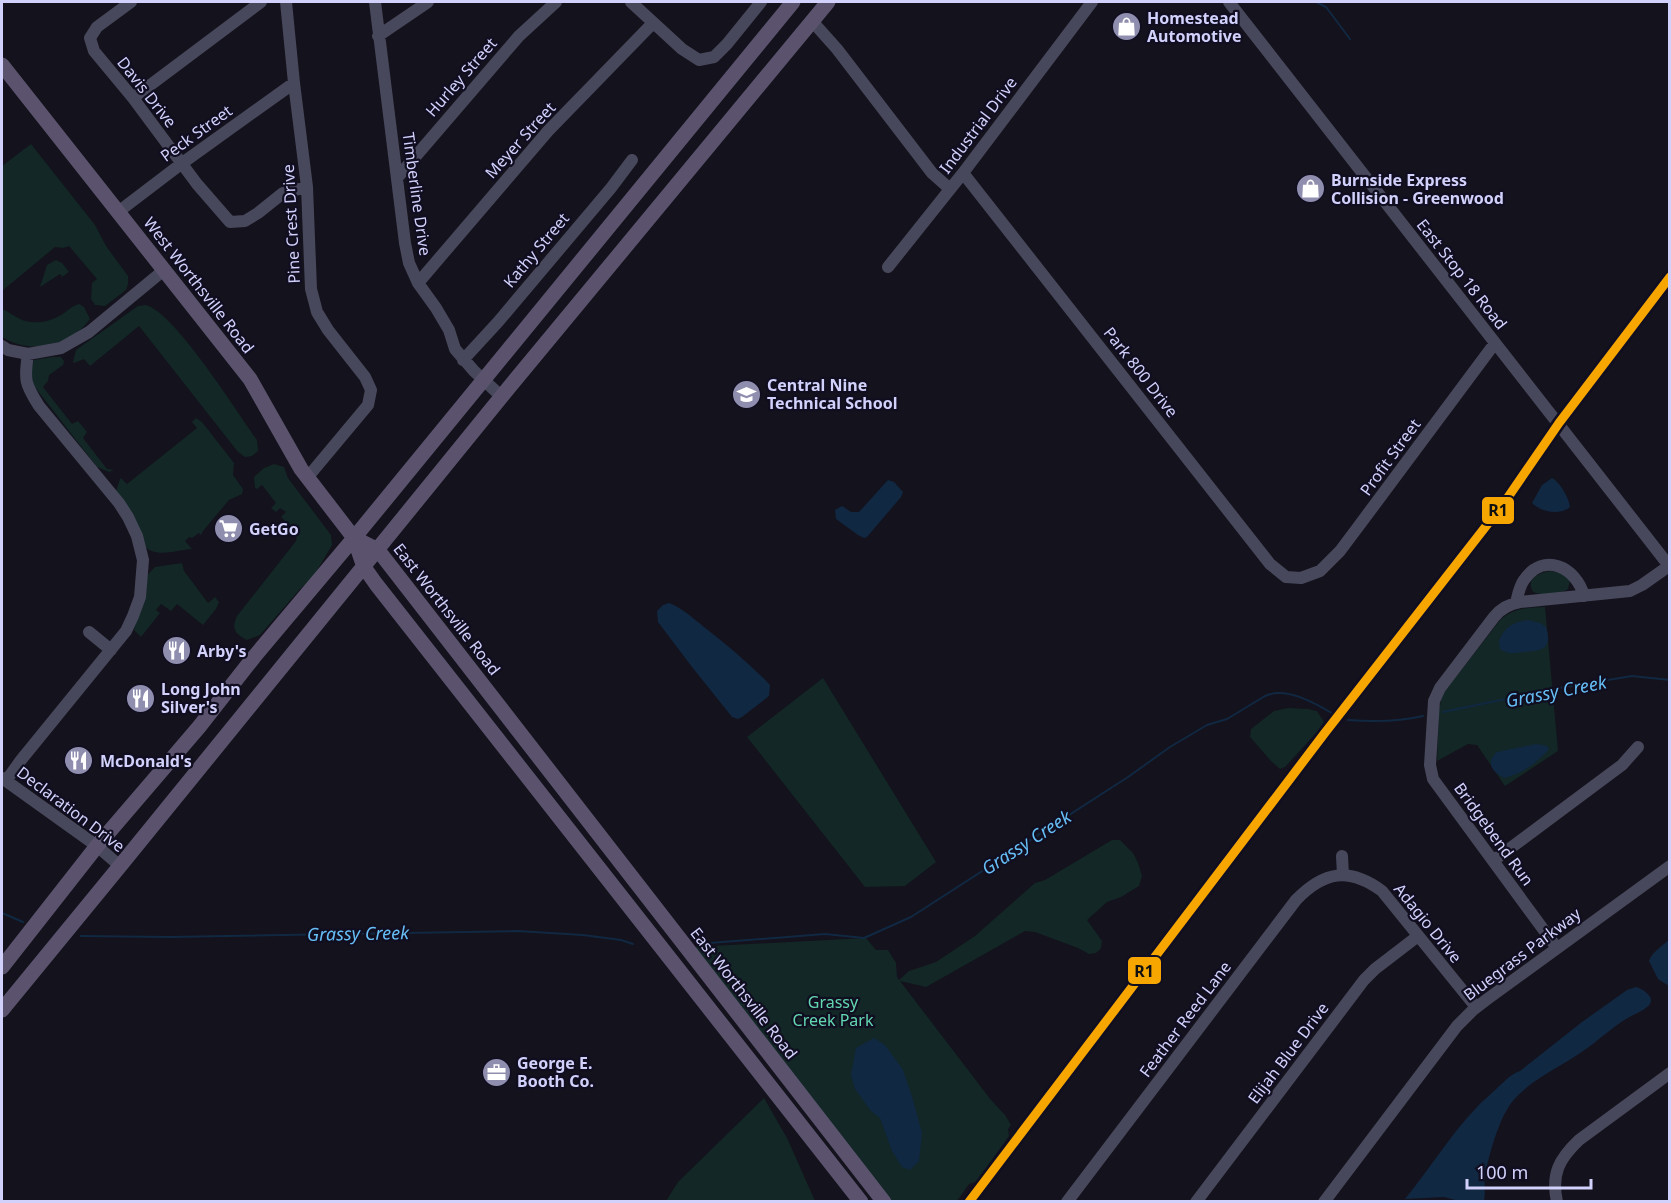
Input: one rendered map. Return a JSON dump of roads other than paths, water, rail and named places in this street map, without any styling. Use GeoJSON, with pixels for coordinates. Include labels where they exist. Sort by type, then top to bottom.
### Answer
{"type":"FeatureCollection","features":[{"type":"Feature","properties":{"kind":"main road"},"geometry":{"type":"LineString","coordinates":[[2,967],[97,846],[354,538],[793,2]]}},
{"type":"Feature","properties":{"kind":"main road"},"geometry":{"type":"LineString","coordinates":[[2,1010],[828,2]]}},
{"type":"Feature","properties":{"kind":"main road","name":"West Worthsville Road"},"geometry":{"type":"LineString","coordinates":[[2,65],[250,379],[307,478],[354,538]]}},
{"type":"Feature","properties":{"kind":"main road"},"geometry":{"type":"LineString","coordinates":[[354,538],[364,567],[861,1202]]}},
{"type":"Feature","properties":{"kind":"main road","name":"East Worthsville Road"},"geometry":{"type":"LineString","coordinates":[[354,538],[378,550],[884,1202]]}},
{"type":"Feature","properties":{"kind":"street","name":"Davis Drive"},"geometry":{"type":"LineString","coordinates":[[131,2],[97,27],[90,38],[94,51],[133,98],[181,164]]}},
{"type":"Feature","properties":{"kind":"street"},"geometry":{"type":"LineString","coordinates":[[133,98],[261,2]]}},
{"type":"Feature","properties":{"kind":"street","name":"Pine Crest Drive"},"geometry":{"type":"LineString","coordinates":[[286,2],[307,187],[310,289],[317,312],[328,330],[366,377],[371,390],[368,405],[307,478]]}},
{"type":"Feature","properties":{"kind":"street","name":"Timberline Drive"},"geometry":{"type":"LineString","coordinates":[[375,2],[409,263],[418,283],[449,330],[455,349],[463,360],[502,397]]}},
{"type":"Feature","properties":{"kind":"street"},"geometry":{"type":"LineString","coordinates":[[378,36],[428,2]]}},
{"type":"Feature","properties":{"kind":"street","name":"Hurley Street"},"geometry":{"type":"LineString","coordinates":[[397,178],[519,36],[556,2]]}},
{"type":"Feature","properties":{"kind":"street"},"geometry":{"type":"LineString","coordinates":[[631,2],[682,49],[699,60],[714,57],[761,2]]}},
{"type":"Feature","properties":{"kind":"street","name":"Industrial Drive"},"geometry":{"type":"LineString","coordinates":[[888,267],[963,173],[1092,2]]}},
{"type":"Feature","properties":{"kind":"street","name":"East Stop 18 Road"},"geometry":{"type":"LineString","coordinates":[[1229,2],[1669,567]]}},
{"type":"Feature","properties":{"kind":"street"},"geometry":{"type":"LineString","coordinates":[[812,21],[837,49],[932,173],[950,189]]}},
{"type":"Feature","properties":{"kind":"street","name":"Meyer Street"},"geometry":{"type":"LineString","coordinates":[[418,283],[548,131],[653,24]]}},
{"type":"Feature","properties":{"kind":"street","name":"Peck Street"},"geometry":{"type":"LineString","coordinates":[[118,212],[294,83]]}},
{"type":"Feature","properties":{"kind":"street","name":"Kathy Street"},"geometry":{"type":"LineString","coordinates":[[463,360],[498,322],[632,160]]}},
{"type":"Feature","properties":{"kind":"street"},"geometry":{"type":"LineString","coordinates":[[181,164],[230,222],[244,221],[283,193],[307,187]]}},
{"type":"Feature","properties":{"kind":"street","name":"Park 800 Drive"},"geometry":{"type":"LineString","coordinates":[[963,173],[1270,564],[1286,577],[1301,578]]}},
{"type":"Feature","properties":{"kind":"street"},"geometry":{"type":"LineString","coordinates":[[2,346],[8,350],[28,354],[61,348],[89,332],[164,270]]}},
{"type":"Feature","properties":{"kind":"street","name":"Profit Street"},"geometry":{"type":"LineString","coordinates":[[1301,578],[1320,571],[1340,551],[1495,342]]}},
{"type":"Feature","properties":{"kind":"street"},"geometry":{"type":"LineString","coordinates":[[4,780],[126,631],[140,597],[142,560],[137,536],[119,503],[28,390],[25,374],[28,354]]}},
{"type":"Feature","properties":{"kind":"street"},"geometry":{"type":"LineString","coordinates":[[1584,596],[1578,580],[1568,569],[1548,565],[1534,570],[1523,581],[1516,603],[1584,596],[1630,591],[1669,567]]}},
{"type":"Feature","properties":{"kind":"street","name":"Bridgebend Run"},"geometry":{"type":"LineString","coordinates":[[1516,603],[1498,611],[1440,688],[1434,701],[1430,765],[1433,779],[1557,948]]}},
{"type":"Feature","properties":{"kind":"street"},"geometry":{"type":"LineString","coordinates":[[89,632],[111,650]]}},
{"type":"Feature","properties":{"kind":"street"},"geometry":{"type":"LineString","coordinates":[[1493,861],[1622,765],[1638,747]]}},
{"type":"Feature","properties":{"kind":"street","name":"Declaration Drive"},"geometry":{"type":"LineString","coordinates":[[4,780],[97,846],[120,867]]}},
{"type":"Feature","properties":{"kind":"street"},"geometry":{"type":"LineString","coordinates":[[1342,856],[1343,876]]}},
{"type":"Feature","properties":{"kind":"street","name":"Bluegrass Parkway"},"geometry":{"type":"LineString","coordinates":[[1324,1202],[1457,1026],[1476,1007],[1670,866]]}},
{"type":"Feature","properties":{"kind":"street","name":"Adagio Drive"},"geometry":{"type":"LineString","coordinates":[[1343,876],[1357,877],[1382,891],[1476,1007]]}},
{"type":"Feature","properties":{"kind":"street","name":"Feather Reed Lane"},"geometry":{"type":"LineString","coordinates":[[1067,1202],[1296,900],[1315,883],[1343,876]]}},
{"type":"Feature","properties":{"kind":"street","name":"Elijah Blue Drive"},"geometry":{"type":"LineString","coordinates":[[1196,1202],[1364,980],[1418,936]]}},
{"type":"Feature","properties":{"kind":"street"},"geometry":{"type":"LineString","coordinates":[[1557,1202],[1556,1172],[1569,1149],[1670,1073]]}},
{"type":"Feature","properties":{"kind":"water"},"geometry":{"type":"Polygon","coordinates":[[[1552,478],[1568,499],[1570,507],[1566,510],[1551,512],[1540,509],[1532,503],[1542,485],[1552,478]]]}},
{"type":"Feature","properties":{"kind":"water"},"geometry":{"type":"Polygon","coordinates":[[[888,480],[894,482],[903,492],[867,537],[858,535],[836,519],[835,510],[842,506],[851,512],[859,512],[888,480]]]}},
{"type":"Feature","properties":{"kind":"water"},"geometry":{"type":"Polygon","coordinates":[[[669,603],[692,617],[754,670],[770,685],[769,696],[742,717],[738,719],[732,717],[658,622],[657,611],[669,603]]]}},
{"type":"Feature","properties":{"kind":"water"},"geometry":{"type":"Polygon","coordinates":[[[1528,620],[1546,627],[1547,644],[1536,651],[1515,653],[1500,649],[1499,641],[1507,629],[1518,622],[1528,620]]]}},
{"type":"Feature","properties":{"kind":"water"},"geometry":{"type":"Polygon","coordinates":[[[1536,744],[1547,746],[1549,749],[1523,771],[1504,778],[1493,770],[1491,759],[1497,752],[1536,744]]]}},
{"type":"Feature","properties":{"kind":"water"},"geometry":{"type":"Polygon","coordinates":[[[1669,940],[1669,986],[1658,979],[1649,961],[1655,952],[1669,940]]]}},
{"type":"Feature","properties":{"kind":"water"},"geometry":{"type":"Polygon","coordinates":[[[1636,987],[1650,996],[1651,1001],[1648,1007],[1629,1017],[1583,1051],[1536,1080],[1507,1109],[1490,1153],[1485,1174],[1484,1201],[1459,1201],[1444,1197],[1405,1199],[1467,1118],[1506,1080],[1582,1022],[1627,990],[1636,987]]]}},
{"type":"Feature","properties":{"kind":"water"},"geometry":{"type":"Polygon","coordinates":[[[874,1038],[885,1045],[903,1070],[922,1133],[919,1161],[910,1170],[902,1167],[892,1151],[880,1118],[871,1111],[855,1089],[851,1075],[856,1048],[874,1038]]]}},
{"type":"Feature","properties":{"kind":"waterway"},"geometry":{"type":"LineString","coordinates":[[1316,2],[1326,7],[1350,39]]}},
{"type":"Feature","properties":{"kind":"waterway","name":"Grassy Creek"},"geometry":{"type":"LineString","coordinates":[[1443,712],[1559,688],[1632,676],[1670,680]]}},
{"type":"Feature","properties":{"kind":"waterway","name":"Grassy Creek"},"geometry":{"type":"LineString","coordinates":[[697,944],[825,934],[864,938],[911,917],[1128,777],[1170,747],[1207,725],[1227,719],[1265,696],[1273,693],[1292,695],[1335,715]]}},
{"type":"Feature","properties":{"kind":"waterway","name":"Grassy Creek"},"geometry":{"type":"LineString","coordinates":[[1348,720],[1386,721],[1423,716]]}},
{"type":"Feature","properties":{"kind":"waterway","name":"Grassy Creek"},"geometry":{"type":"LineString","coordinates":[[2,913],[23,922]]}},
{"type":"Feature","properties":{"kind":"waterway","name":"Grassy Creek"},"geometry":{"type":"LineString","coordinates":[[81,936],[170,937],[518,931],[583,935],[621,940],[633,944]]}},
{"type":"Feature","properties":{"kind":"place","name":"Homestead Automotive"},"geometry":{"type":"Point","coordinates":[1126,27]}},
{"type":"Feature","properties":{"kind":"place","name":"Burnside Express Collision - Greenwood"},"geometry":{"type":"Point","coordinates":[1310,189]}},
{"type":"Feature","properties":{"kind":"place","name":"Central Nine Technical School"},"geometry":{"type":"Point","coordinates":[746,394]}},
{"type":"Feature","properties":{"kind":"place","name":"GetGo"},"geometry":{"type":"Point","coordinates":[228,529]}},
{"type":"Feature","properties":{"kind":"place","name":"Arby's"},"geometry":{"type":"Point","coordinates":[176,651]}},
{"type":"Feature","properties":{"kind":"place","name":"Long John Silver's"},"geometry":{"type":"Point","coordinates":[140,698]}},
{"type":"Feature","properties":{"kind":"place","name":"McDonald's"},"geometry":{"type":"Point","coordinates":[79,761]}},
{"type":"Feature","properties":{"kind":"place","name":"George E. Booth Co."},"geometry":{"type":"Point","coordinates":[496,1072]}},
{"type":"Feature","properties":{"kind":"park label","name":"Grassy Creek Park"},"geometry":{"type":"Point","coordinates":[833,1011]}}]}
